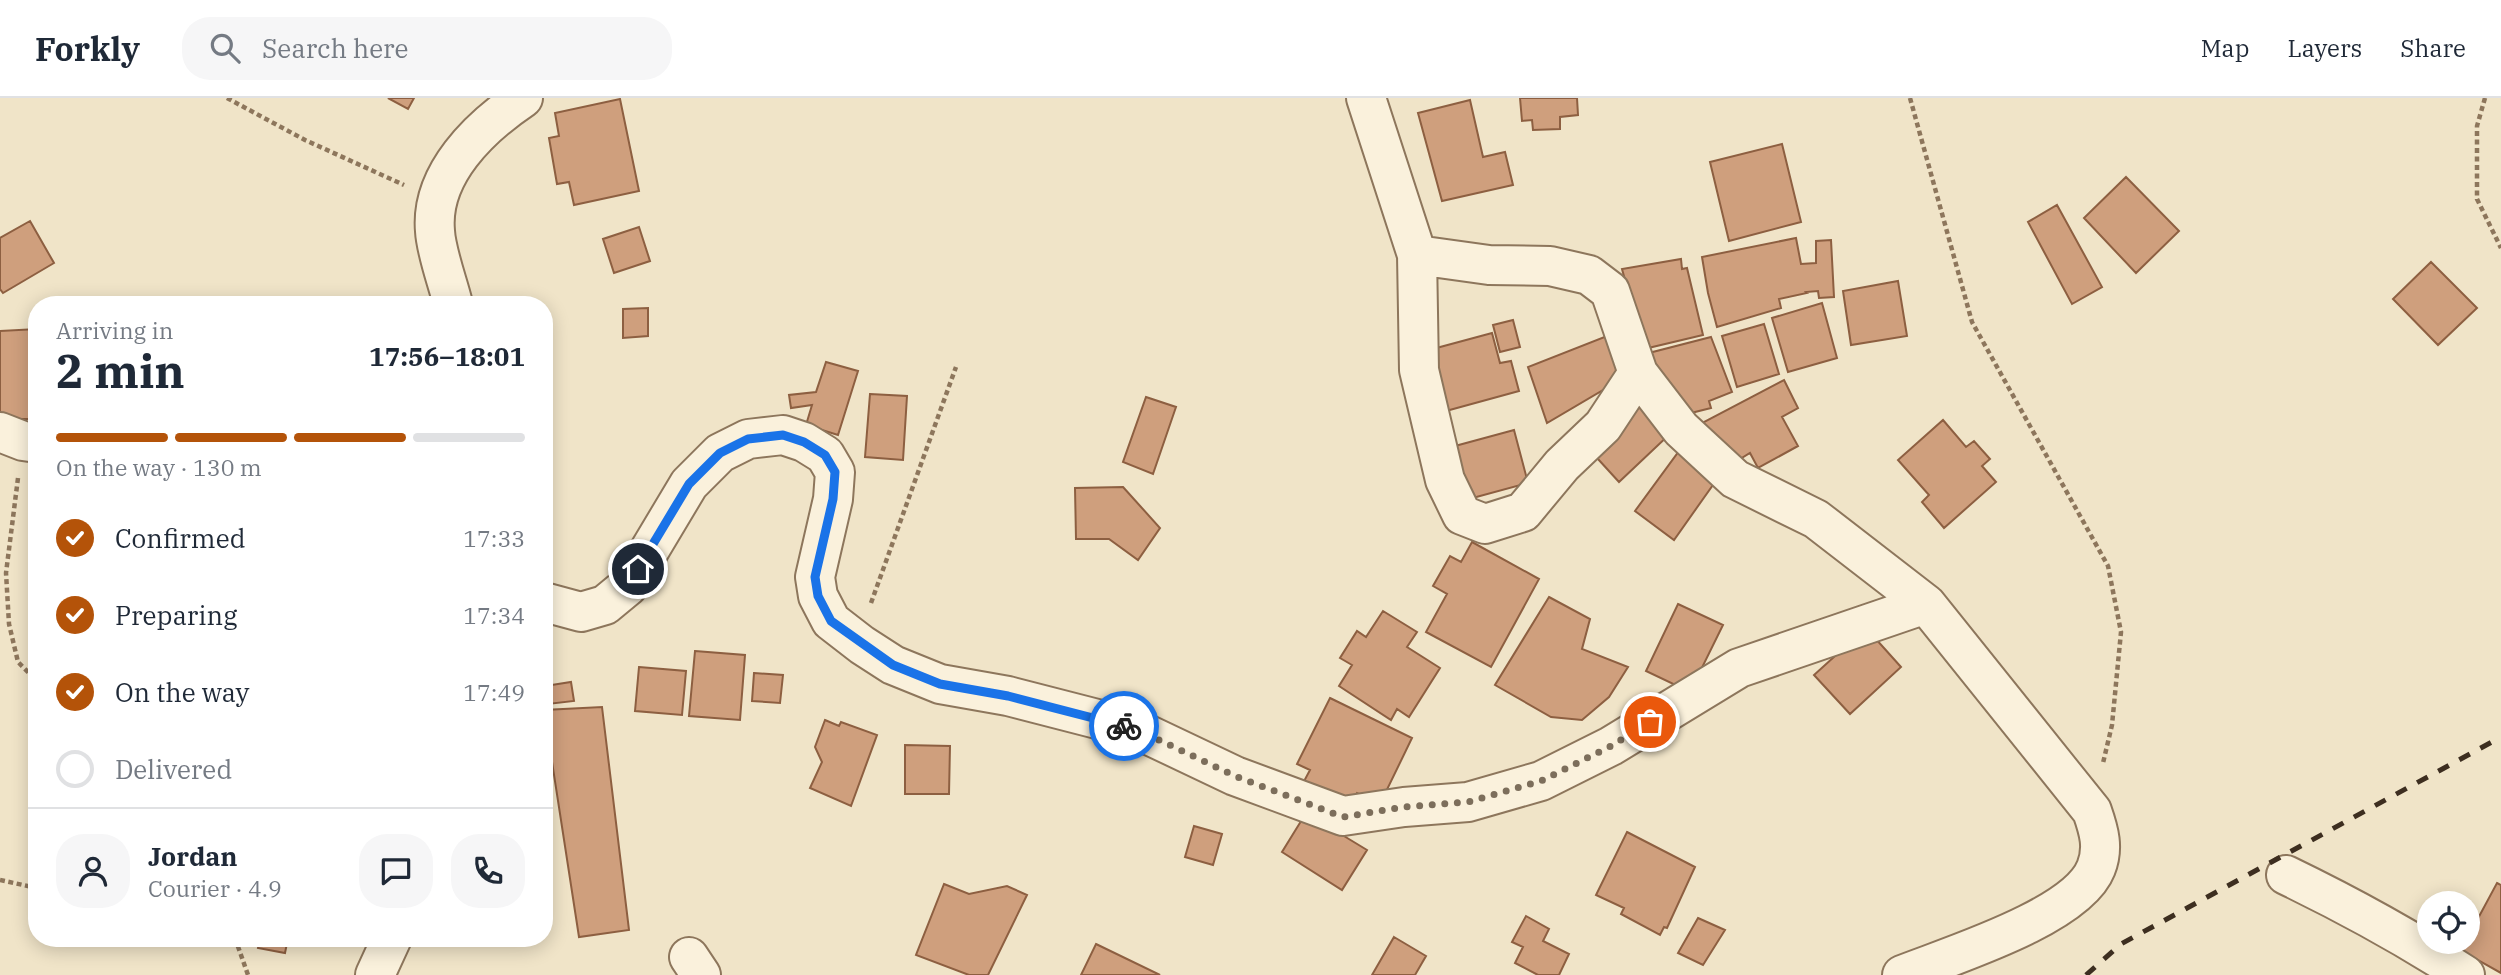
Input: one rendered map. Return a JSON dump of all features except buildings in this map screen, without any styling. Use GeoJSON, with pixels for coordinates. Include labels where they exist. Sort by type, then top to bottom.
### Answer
{"type":"FeatureCollection","features":[{"type":"Feature","properties":{"kind":"street"},"geometry":{"type":"LineString","coordinates":[[451,296],[435,232],[437,200],[457,157],[507,109],[523,98]]}},
{"type":"Feature","properties":{"kind":"street"},"geometry":{"type":"LineString","coordinates":[[1366,98],[1417,255],[1419,370],[1445,480],[1462,515],[1485,524],[1523,512],[1562,465],[1603,426],[1638,373]]}},
{"type":"Feature","properties":{"kind":"street"},"geometry":{"type":"LineString","coordinates":[[1417,255],[1489,265],[1550,267],[1589,275],[1610,291],[1638,373],[1681,429],[1735,479],[1816,519],[1926,604],[2092,811],[2101,837],[2095,869],[2076,896],[2049,914],[2019,928],[1902,975]]}},
{"type":"Feature","properties":{"kind":"street"},"geometry":{"type":"LineString","coordinates":[[553,604],[581,612],[605,605],[628,586],[689,484],[720,453],[748,439],[783,435],[804,442],[825,455],[835,472],[833,499],[815,577],[818,596],[831,621],[862,645],[893,665],[940,684],[1008,696],[1136,729],[1235,776],[1343,817],[1404,807],[1468,802],[1541,781],[1611,746],[1739,668],[1926,604]]}},
{"type":"Feature","properties":{"kind":"street"},"geometry":{"type":"LineString","coordinates":[[2286,875],[2357,910],[2465,975]]}},
{"type":"Feature","properties":{"kind":"street"},"geometry":{"type":"LineString","coordinates":[[375,975],[388,947]]}},
{"type":"Feature","properties":{"kind":"path"},"geometry":{"type":"LineString","coordinates":[[227,98],[306,140],[437,200]]}},
{"type":"Feature","properties":{"kind":"path"},"geometry":{"type":"LineString","coordinates":[[1910,98],[1972,322],[2108,566],[2121,632],[2112,725],[2092,811]]}},
{"type":"Feature","properties":{"kind":"path"},"geometry":{"type":"LineString","coordinates":[[2485,98],[2477,126],[2477,199],[2501,248]]}},
{"type":"Feature","properties":{"kind":"path"},"geometry":{"type":"LineString","coordinates":[[862,645],[874,589],[956,367]]}},
{"type":"Feature","properties":{"kind":"path"},"geometry":{"type":"LineString","coordinates":[[20,439],[6,573],[9,624],[18,662],[28,672]]}},
{"type":"Feature","properties":{"kind":"path"},"geometry":{"type":"LineString","coordinates":[[0,880],[28,886]]}},
{"type":"Feature","properties":{"kind":"path"},"geometry":{"type":"LineString","coordinates":[[237,947],[248,975]]}},
{"type":"Feature","properties":{"kind":"railway"},"geometry":{"type":"LineString","coordinates":[[2086,975],[2121,944],[2501,737]]}},
{"type":"Feature","properties":{"kind":"way so far"},"geometry":{"type":"LineString","coordinates":[[1124,726],[1136,729],[1235,776],[1343,817],[1404,807],[1468,802],[1541,781],[1611,746],[1650,722]]}},
{"type":"Feature","properties":{"kind":"route"},"geometry":{"type":"LineString","coordinates":[[638,569],[689,484],[720,453],[748,439],[783,435],[804,442],[825,455],[835,472],[833,499],[815,577],[818,596],[831,621],[893,665],[940,684],[1008,696],[1124,726]]}}]}
